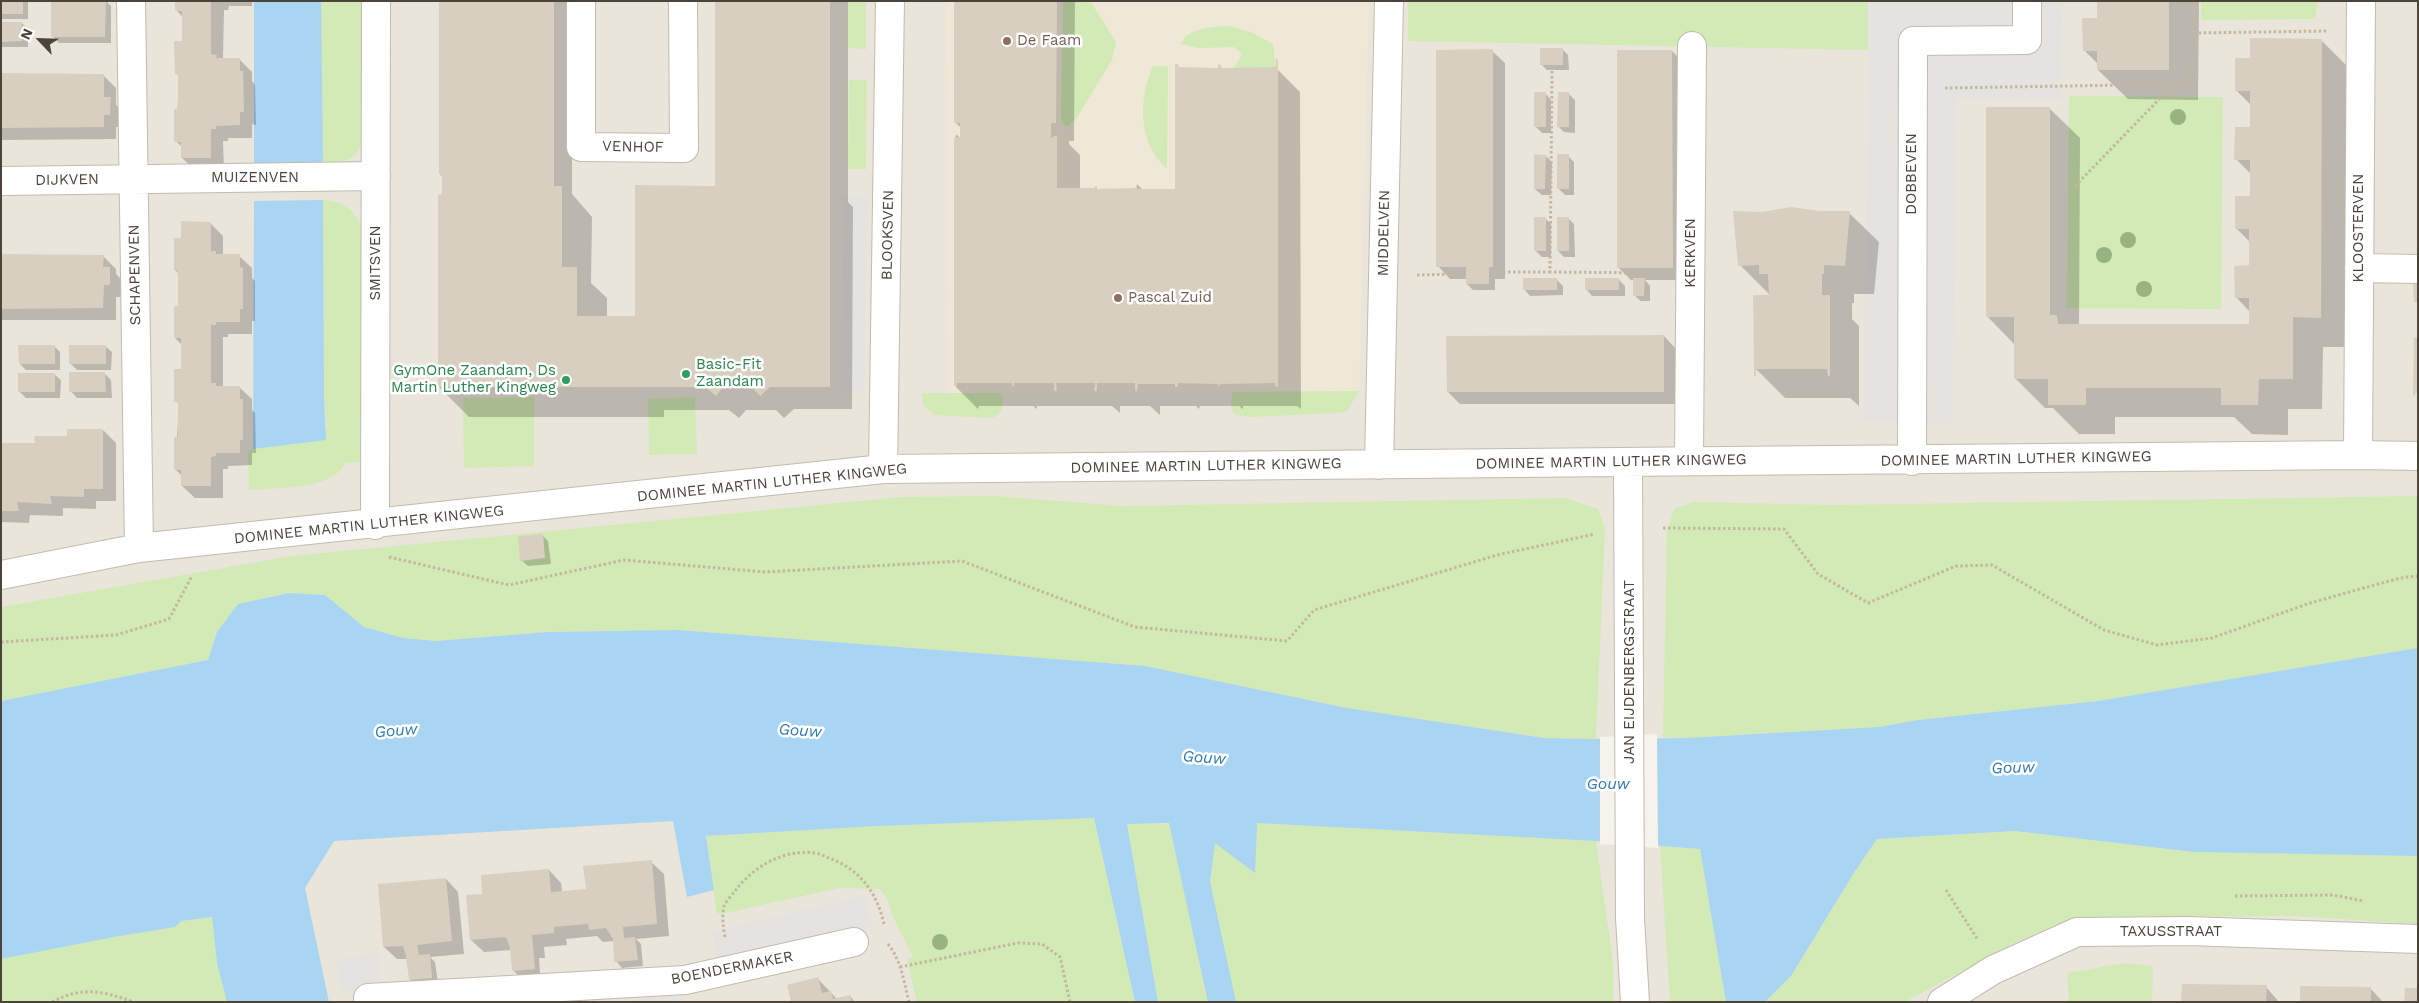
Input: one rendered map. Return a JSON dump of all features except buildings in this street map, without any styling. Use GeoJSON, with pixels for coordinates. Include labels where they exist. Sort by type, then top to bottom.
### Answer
{"type":"FeatureCollection","features":[{"type":"Feature","properties":{"kind":"street","name":"SCHAPENVEN"},"geometry":{"type":"LineString","coordinates":[[131,1],[139,548]]}},
{"type":"Feature","properties":{"kind":"street","name":"SMITSVEN"},"geometry":{"type":"LineString","coordinates":[[375,525],[376,1]]}},
{"type":"Feature","properties":{"kind":"street","name":"VENHOF"},"geometry":{"type":"LineString","coordinates":[[581,1],[581,147],[684,148],[683,1]]}},
{"type":"Feature","properties":{"kind":"street","name":"BLOOKSVEN"},"geometry":{"type":"LineString","coordinates":[[883,469],[890,1]]}},
{"type":"Feature","properties":{"kind":"street","name":"MIDDELVEN"},"geometry":{"type":"LineString","coordinates":[[1379,465],[1389,1]]}},
{"type":"Feature","properties":{"kind":"street","name":"DOBBEVEN"},"geometry":{"type":"LineString","coordinates":[[1912,460],[1913,41],[2027,40],[2027,1]]}},
{"type":"Feature","properties":{"kind":"street","name":"KLOOSTERVEN"},"geometry":{"type":"LineString","coordinates":[[2358,455],[2361,1]]}},
{"type":"Feature","properties":{"kind":"street","name":"KERKVEN"},"geometry":{"type":"LineString","coordinates":[[1688,461],[1692,274],[1692,46]]}},
{"type":"Feature","properties":{"kind":"street","name":"MUIZENVEN"},"geometry":{"type":"LineString","coordinates":[[134,178],[376,176]]}},
{"type":"Feature","properties":{"kind":"street","name":"DIJKVEN"},"geometry":{"type":"LineString","coordinates":[[1,181],[134,178]]}},
{"type":"Feature","properties":{"kind":"street"},"geometry":{"type":"LineString","coordinates":[[2359,268],[2418,269]]}},
{"type":"Feature","properties":{"kind":"street","name":"DOMINEE MARTIN LUTHER KINGWEG"},"geometry":{"type":"LineString","coordinates":[[1,575],[139,548],[375,525],[883,469],[2358,455],[2418,456]]}},
{"type":"Feature","properties":{"kind":"street","name":"JAN EIJDENBERGSTRAAT"},"geometry":{"type":"LineString","coordinates":[[1628,462],[1631,686],[1630,918],[1635,1002]]}},
{"type":"Feature","properties":{"kind":"street","name":"TAXUSSTRAAT"},"geometry":{"type":"LineString","coordinates":[[1942,1002],[1993,970],[2077,932],[2188,931],[2418,940]]}},
{"type":"Feature","properties":{"kind":"street","name":"BOENDERMAKER"},"geometry":{"type":"LineString","coordinates":[[368,998],[521,995],[685,980],[854,942]]}},
{"type":"Feature","properties":{"kind":"path"},"geometry":{"type":"LineString","coordinates":[[1912,88],[2188,84],[2192,78],[2194,1]]}},
{"type":"Feature","properties":{"kind":"path"},"geometry":{"type":"LineString","coordinates":[[2194,33],[2361,30]]}},
{"type":"Feature","properties":{"kind":"path"},"geometry":{"type":"LineString","coordinates":[[1550,272],[1552,70]]}},
{"type":"Feature","properties":{"kind":"path"},"geometry":{"type":"LineString","coordinates":[[2075,186],[2172,85]]}},
{"type":"Feature","properties":{"kind":"path"},"geometry":{"type":"LineString","coordinates":[[1498,272],[1692,274]]}},
{"type":"Feature","properties":{"kind":"path"},"geometry":{"type":"LineString","coordinates":[[1384,275],[1458,274]]}},
{"type":"Feature","properties":{"kind":"path"},"geometry":{"type":"LineString","coordinates":[[382,556],[509,585],[624,560],[765,572],[962,562],[1135,627],[1287,641],[1314,610],[1496,556],[1630,527],[1784,530],[1818,574],[1868,603],[1956,566],[1992,565],[2104,630],[2157,645],[2212,638],[2310,603],[2400,578],[2418,576]]}},
{"type":"Feature","properties":{"kind":"path"},"geometry":{"type":"LineString","coordinates":[[1,642],[116,635],[169,619],[183,595],[208,541]]}},
{"type":"Feature","properties":{"kind":"path"},"geometry":{"type":"LineString","coordinates":[[732,970],[722,922],[725,905],[742,882],[760,866],[784,856],[814,853],[842,862],[862,877],[880,905],[884,925]]}},
{"type":"Feature","properties":{"kind":"path"},"geometry":{"type":"LineString","coordinates":[[886,935],[900,967],[909,1002]]}},
{"type":"Feature","properties":{"kind":"path"},"geometry":{"type":"LineString","coordinates":[[854,942],[872,938],[889,944]]}},
{"type":"Feature","properties":{"kind":"path"},"geometry":{"type":"LineString","coordinates":[[900,967],[1018,943],[1042,944],[1060,958],[1070,1002]]}},
{"type":"Feature","properties":{"kind":"path"},"geometry":{"type":"LineString","coordinates":[[52,1002],[66,995],[102,991],[134,1002]]}},
{"type":"Feature","properties":{"kind":"shaded area"},"geometry":{"type":"Polygon","coordinates":[[[1,1],[2418,1],[2418,1002],[1,1002],[1,1]]]}},
{"type":"Feature","properties":{"kind":"shaded area"},"geometry":{"type":"Polygon","coordinates":[[[947,1],[1369,1],[1359,391],[948,393],[947,1]]]}},
{"type":"Feature","properties":{"kind":"shaded area"},"geometry":{"type":"Polygon","coordinates":[[[1869,1],[2062,1],[2061,99],[1957,98],[1952,423],[1863,422],[1869,1]]]}},
{"type":"Feature","properties":{"kind":"shaded area"},"geometry":{"type":"Polygon","coordinates":[[[843,196],[868,196],[864,392],[840,392],[843,196]]]}},
{"type":"Feature","properties":{"kind":"shaded area"},"geometry":{"type":"Polygon","coordinates":[[[866,896],[872,926],[717,962],[712,931],[866,896]]]}},
{"type":"Feature","properties":{"kind":"shaded area"},"geometry":{"type":"Polygon","coordinates":[[[377,952],[382,983],[341,993],[336,961],[377,952]]]}},
{"type":"Feature","properties":{"kind":"shaded area"},"geometry":{"type":"Polygon","coordinates":[[[677,991],[679,1002],[624,1002],[677,991]]]}},
{"type":"Feature","properties":{"kind":"green space"},"geometry":{"type":"Polygon","coordinates":[[[320,1],[364,1],[364,138],[361,146],[349,159],[323,164],[320,1]]]}},
{"type":"Feature","properties":{"kind":"green space"},"geometry":{"type":"Polygon","coordinates":[[[848,1],[866,1],[866,49],[848,48],[848,1]]]}},
{"type":"Feature","properties":{"kind":"green space"},"geometry":{"type":"Polygon","coordinates":[[[1063,1],[1090,1],[1116,42],[1112,60],[1076,119],[1066,127],[1061,120],[1063,1]]]}},
{"type":"Feature","properties":{"kind":"green space"},"geometry":{"type":"Polygon","coordinates":[[[1408,1],[1868,1],[1868,50],[1408,41],[1408,1]]]}},
{"type":"Feature","properties":{"kind":"green space"},"geometry":{"type":"Polygon","coordinates":[[[2201,1],[2318,1],[2315,19],[2201,20],[2201,1]]]}},
{"type":"Feature","properties":{"kind":"green space"},"geometry":{"type":"Polygon","coordinates":[[[1229,26],[1251,32],[1273,44],[1276,67],[1234,68],[1242,54],[1234,47],[1198,48],[1181,44],[1184,38],[1195,31],[1229,26]]]}},
{"type":"Feature","properties":{"kind":"green space"},"geometry":{"type":"Polygon","coordinates":[[[1153,66],[1168,66],[1167,169],[1157,159],[1150,147],[1144,120],[1145,92],[1153,66]]]}},
{"type":"Feature","properties":{"kind":"green space"},"geometry":{"type":"Polygon","coordinates":[[[849,80],[867,80],[866,169],[848,169],[849,80]]]}},
{"type":"Feature","properties":{"kind":"green space"},"geometry":{"type":"Polygon","coordinates":[[[2069,96],[2223,97],[2221,309],[2067,308],[2069,96]]]}},
{"type":"Feature","properties":{"kind":"green space"},"geometry":{"type":"Polygon","coordinates":[[[323,200],[336,202],[347,207],[355,215],[362,227],[362,462],[345,463],[338,472],[328,479],[316,483],[288,488],[249,490],[248,451],[327,430],[324,393],[323,200]]]}},
{"type":"Feature","properties":{"kind":"green space"},"geometry":{"type":"Polygon","coordinates":[[[1359,391],[1347,411],[1340,413],[1249,417],[1236,415],[1231,410],[1232,392],[1359,391]]]}},
{"type":"Feature","properties":{"kind":"green space"},"geometry":{"type":"Polygon","coordinates":[[[922,393],[1002,393],[1003,405],[1001,411],[992,418],[934,415],[923,405],[922,393]]]}},
{"type":"Feature","properties":{"kind":"green space"},"geometry":{"type":"Polygon","coordinates":[[[534,397],[534,466],[464,468],[463,398],[534,397]]]}},
{"type":"Feature","properties":{"kind":"green space"},"geometry":{"type":"Polygon","coordinates":[[[695,397],[697,454],[649,455],[648,399],[695,397]]]}},
{"type":"Feature","properties":{"kind":"green space"},"geometry":{"type":"Polygon","coordinates":[[[994,496],[1123,506],[1565,498],[1598,509],[1605,528],[1596,739],[1544,738],[1347,708],[1145,666],[678,630],[547,632],[436,641],[403,638],[364,627],[325,595],[289,593],[238,604],[217,632],[208,660],[1,701],[1,607],[292,556],[901,497],[994,496]]]}},
{"type":"Feature","properties":{"kind":"green space"},"geometry":{"type":"Polygon","coordinates":[[[2418,496],[2418,648],[2098,701],[1918,720],[1879,727],[1686,738],[1663,737],[1667,531],[1674,509],[1693,502],[1834,505],[2418,496]]]}},
{"type":"Feature","properties":{"kind":"green space"},"geometry":{"type":"Polygon","coordinates":[[[1094,818],[1135,1002],[917,1002],[907,959],[913,957],[892,915],[888,900],[880,889],[839,888],[717,915],[706,836],[877,826],[1094,818]]]}},
{"type":"Feature","properties":{"kind":"green space"},"geometry":{"type":"Polygon","coordinates":[[[1256,823],[1596,841],[1613,962],[1613,1002],[1158,1002],[1127,824],[1256,823]]]}},
{"type":"Feature","properties":{"kind":"green space"},"geometry":{"type":"Polygon","coordinates":[[[2015,831],[2194,852],[2418,856],[2418,924],[2295,916],[2099,917],[2054,926],[2014,943],[1905,1002],[1765,1002],[1791,976],[1855,871],[1877,839],[2015,831]]]}},
{"type":"Feature","properties":{"kind":"green space"},"geometry":{"type":"Polygon","coordinates":[[[1660,846],[1700,849],[1726,1002],[1670,1002],[1660,846]]]}},
{"type":"Feature","properties":{"kind":"green space"},"geometry":{"type":"Polygon","coordinates":[[[212,917],[217,963],[227,1002],[1,1002],[1,959],[175,927],[180,921],[212,917]]]}},
{"type":"Feature","properties":{"kind":"green space"},"geometry":{"type":"Polygon","coordinates":[[[2125,963],[2153,966],[2152,1002],[2069,1002],[2067,973],[2125,963]]]}},
{"type":"Feature","properties":{"kind":"water"},"geometry":{"type":"Polygon","coordinates":[[[254,1],[321,1],[323,164],[254,165],[254,1]]]}},
{"type":"Feature","properties":{"kind":"water"},"geometry":{"type":"Polygon","coordinates":[[[323,200],[326,440],[253,449],[254,201],[323,200]]]}},
{"type":"Feature","properties":{"kind":"water","name":"Gouw"},"geometry":{"type":"Polygon","coordinates":[[[289,593],[325,595],[364,627],[403,638],[436,641],[547,632],[678,630],[1145,666],[1347,708],[1544,738],[1686,738],[1879,727],[1918,720],[2098,701],[2418,648],[2418,856],[2194,852],[2015,831],[1877,839],[1855,871],[1791,976],[1765,1002],[1726,1002],[1700,849],[1596,841],[1257,823],[1255,873],[1215,843],[1210,882],[1236,1002],[1208,1002],[1169,823],[1127,824],[1158,1002],[1135,1002],[1094,818],[877,826],[706,836],[714,890],[687,897],[673,821],[334,841],[305,888],[329,1002],[227,1002],[217,963],[212,917],[181,921],[175,927],[1,959],[1,701],[208,660],[217,632],[238,604],[289,593]]]}},
{"type":"Feature","properties":{"kind":"pier"},"geometry":{"type":"Polygon","coordinates":[[[1657,734],[1658,848],[1600,844],[1600,737],[1657,734]]]}},
{"type":"Feature","properties":{"kind":"place","name":"De Faam"},"geometry":{"type":"Point","coordinates":[1007,41]}},
{"type":"Feature","properties":{"kind":"place","name":"Pascal Zuid"},"geometry":{"type":"Point","coordinates":[1118,298]}},
{"type":"Feature","properties":{"kind":"place","name":"Basic-Fit Zaandam"},"geometry":{"type":"Point","coordinates":[686,374]}},
{"type":"Feature","properties":{"kind":"place","name":"GymOne Zaandam, Ds Martin Luther Kingweg"},"geometry":{"type":"Point","coordinates":[566,380]}}]}
